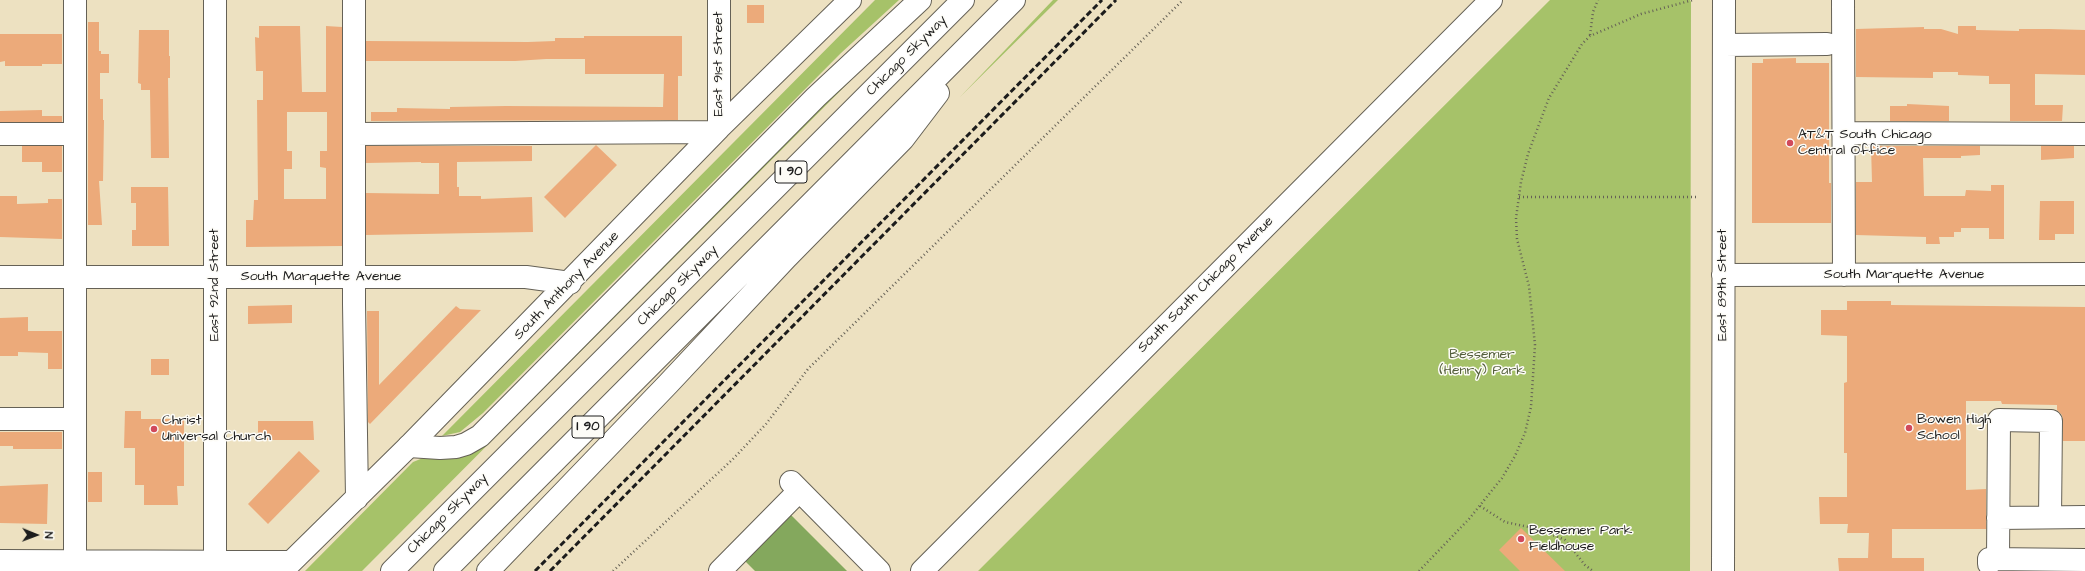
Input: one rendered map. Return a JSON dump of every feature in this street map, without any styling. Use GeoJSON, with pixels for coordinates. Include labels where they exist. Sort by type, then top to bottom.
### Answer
{"type":"FeatureCollection","features":[{"type":"Feature","properties":{"kind":"main road"},"geometry":{"type":"LineString","coordinates":[[71,566],[75,419],[75,0]]}},
{"type":"Feature","properties":{"kind":"main road","name":"East 92nd Street"},"geometry":{"type":"LineString","coordinates":[[215,0],[215,566]]}},
{"type":"Feature","properties":{"kind":"main road"},"geometry":{"type":"LineString","coordinates":[[354,0],[356,498]]}},
{"type":"Feature","properties":{"kind":"main road","name":"East 91st Street"},"geometry":{"type":"LineString","coordinates":[[717,130],[719,0]]}},
{"type":"Feature","properties":{"kind":"main road"},"geometry":{"type":"LineString","coordinates":[[409,446],[440,448],[456,447],[466,444],[480,436],[816,97],[920,0]]}},
{"type":"Feature","properties":{"kind":"main road","name":"Chicago Skyway"},"geometry":{"type":"LineString","coordinates":[[392,571],[963,0]]}},
{"type":"Feature","properties":{"kind":"main road","name":"I 90"},"geometry":{"type":"LineString","coordinates":[[445,571],[1014,0]]}},
{"type":"Feature","properties":{"kind":"main road","name":"South South Chicago Avenue"},"geometry":{"type":"LineString","coordinates":[[922,571],[1491,0]]}},
{"type":"Feature","properties":{"kind":"main road","name":"East 89th Street"},"geometry":{"type":"LineString","coordinates":[[1723,571],[1724,0]]}},
{"type":"Feature","properties":{"kind":"main road"},"geometry":{"type":"LineString","coordinates":[[1843,0],[1844,275]]}},
{"type":"Feature","properties":{"kind":"main road","name":"South Anthony Avenue"},"geometry":{"type":"LineString","coordinates":[[286,566],[409,446],[570,283],[717,130],[847,2]]}},
{"type":"Feature","properties":{"kind":"main road"},"geometry":{"type":"LineString","coordinates":[[488,571],[663,390],[787,257],[903,139],[997,17]]}},
{"type":"Feature","properties":{"kind":"main road"},"geometry":{"type":"LineString","coordinates":[[1724,45],[1827,44]]}},
{"type":"Feature","properties":{"kind":"main road"},"geometry":{"type":"LineString","coordinates":[[354,134],[717,130]]}},
{"type":"Feature","properties":{"kind":"main road"},"geometry":{"type":"LineString","coordinates":[[1843,133],[2085,134]]}},
{"type":"Feature","properties":{"kind":"main road"},"geometry":{"type":"LineString","coordinates":[[0,134],[75,134]]}},
{"type":"Feature","properties":{"kind":"main road","name":"South Marquette Avenue"},"geometry":{"type":"LineString","coordinates":[[1723,275],[2085,274]]}},
{"type":"Feature","properties":{"kind":"main road","name":"South Marquette Avenue"},"geometry":{"type":"LineString","coordinates":[[0,277],[526,277],[570,283]]}},
{"type":"Feature","properties":{"kind":"main road"},"geometry":{"type":"LineString","coordinates":[[0,419],[75,419]]}},
{"type":"Feature","properties":{"kind":"main road"},"geometry":{"type":"LineString","coordinates":[[2050,516],[2051,421],[1999,420],[1998,518],[1993,565],[2085,560]]}},
{"type":"Feature","properties":{"kind":"main road"},"geometry":{"type":"LineString","coordinates":[[720,571],[795,487],[879,571]]}},
{"type":"Feature","properties":{"kind":"main road"},"geometry":{"type":"LineString","coordinates":[[1998,518],[2050,516],[2085,517]]}},
{"type":"Feature","properties":{"kind":"main road"},"geometry":{"type":"LineString","coordinates":[[0,561],[71,566],[286,566]]}},
{"type":"Feature","properties":{"kind":"path"},"geometry":{"type":"LineString","coordinates":[[613,571],[733,459],[766,424],[808,369],[1183,0]]}},
{"type":"Feature","properties":{"kind":"path"},"geometry":{"type":"LineString","coordinates":[[1590,36],[1593,12],[1598,0]]}},
{"type":"Feature","properties":{"kind":"path"},"geometry":{"type":"LineString","coordinates":[[1419,571],[1435,556],[1480,506],[1515,456],[1525,433],[1531,407],[1535,345],[1529,286],[1517,239],[1516,218],[1521,182],[1533,139],[1549,98],[1582,44],[1590,36],[1641,14],[1693,0]]}},
{"type":"Feature","properties":{"kind":"path"},"geometry":{"type":"LineString","coordinates":[[1519,197],[1696,197]]}},
{"type":"Feature","properties":{"kind":"path"},"geometry":{"type":"LineString","coordinates":[[1480,506],[1505,522],[1538,529],[1565,540],[1585,565],[1593,571]]}},
{"type":"Feature","properties":{"kind":"green space"},"geometry":{"type":"Polygon","coordinates":[[[875,0],[899,0],[841,53],[483,413],[460,432],[442,436],[875,0]]]}},
{"type":"Feature","properties":{"kind":"green space"},"geometry":{"type":"Polygon","coordinates":[[[1053,0],[1058,0],[960,97],[1053,0]]]}},
{"type":"Feature","properties":{"kind":"green space","name":"Bessemer (Henry) Park"},"geometry":{"type":"Polygon","coordinates":[[[1550,0],[1690,0],[1691,2],[1690,571],[978,571],[1550,0]]]}},
{"type":"Feature","properties":{"kind":"green space"},"geometry":{"type":"Polygon","coordinates":[[[868,59],[870,61],[362,571],[305,571],[413,462],[423,458],[458,456],[868,59]]]}},
{"type":"Feature","properties":{"kind":"green space"},"geometry":{"type":"Polygon","coordinates":[[[787,511],[847,571],[755,571],[742,558],[787,511]]]}},
{"type":"Feature","properties":{"kind":"building"},"geometry":{"type":"Polygon","coordinates":[[[747,5],[764,5],[764,23],[747,23],[747,5]]]}},
{"type":"Feature","properties":{"kind":"building"},"geometry":{"type":"Polygon","coordinates":[[[88,22],[99,22],[99,51],[101,51],[101,54],[109,54],[109,73],[100,73],[100,99],[103,99],[104,120],[103,181],[99,181],[102,225],[88,225],[88,22]]]}},
{"type":"Feature","properties":{"kind":"building"},"geometry":{"type":"Polygon","coordinates":[[[259,26],[300,26],[302,92],[326,92],[326,26],[342,27],[342,246],[246,247],[246,220],[253,220],[254,200],[258,200],[257,100],[263,100],[263,71],[256,71],[255,37],[259,38],[259,26]],[[287,112],[287,151],[292,151],[292,169],[284,169],[284,199],[326,199],[326,168],[320,167],[320,151],[327,151],[327,112],[287,112]]]}},
{"type":"Feature","properties":{"kind":"building"},"geometry":{"type":"Polygon","coordinates":[[[1958,26],[1976,26],[1976,30],[2085,30],[2085,75],[2035,74],[2035,105],[2063,105],[2062,121],[2010,121],[2010,84],[1989,84],[1989,76],[1958,75],[1958,72],[1933,72],[1933,78],[1856,77],[1856,29],[1924,27],[1924,29],[1941,29],[1958,34],[1958,26]]]}},
{"type":"Feature","properties":{"kind":"building"},"geometry":{"type":"Polygon","coordinates":[[[139,30],[169,30],[169,158],[151,158],[150,90],[141,90],[141,84],[138,83],[139,30]]]}},
{"type":"Feature","properties":{"kind":"building"},"geometry":{"type":"Polygon","coordinates":[[[0,34],[62,34],[62,64],[42,64],[42,66],[5,66],[5,61],[0,62],[0,34]]]}},
{"type":"Feature","properties":{"kind":"building"},"geometry":{"type":"Polygon","coordinates":[[[584,36],[682,36],[682,76],[678,76],[678,120],[371,121],[371,112],[397,112],[397,108],[450,109],[450,107],[506,106],[663,107],[664,74],[585,74],[585,59],[515,61],[366,61],[366,41],[528,42],[555,41],[555,38],[584,38],[584,36]]]}},
{"type":"Feature","properties":{"kind":"building","name":"AT&T South Chicago Central Office"},"geometry":{"type":"Polygon","coordinates":[[[1796,58],[1796,63],[1829,63],[1829,183],[1831,183],[1831,223],[1752,223],[1752,63],[1763,63],[1763,59],[1796,58]]]}},
{"type":"Feature","properties":{"kind":"building"},"geometry":{"type":"Polygon","coordinates":[[[1907,104],[1949,106],[1949,121],[1890,121],[1890,106],[1907,106],[1907,104]]]}},
{"type":"Feature","properties":{"kind":"building"},"geometry":{"type":"Polygon","coordinates":[[[42,110],[42,116],[62,116],[62,122],[0,122],[0,111],[42,110]]]}},
{"type":"Feature","properties":{"kind":"building"},"geometry":{"type":"Polygon","coordinates":[[[596,145],[617,165],[565,218],[544,197],[596,145]]]}},
{"type":"Feature","properties":{"kind":"building"},"geometry":{"type":"Polygon","coordinates":[[[22,146],[62,146],[62,172],[42,172],[42,162],[22,162],[22,146]]]}},
{"type":"Feature","properties":{"kind":"building"},"geometry":{"type":"Polygon","coordinates":[[[366,146],[532,146],[532,161],[457,162],[457,187],[459,187],[459,196],[481,196],[481,199],[532,197],[533,232],[366,235],[366,193],[439,194],[439,163],[366,163],[366,146]]]}},
{"type":"Feature","properties":{"kind":"building"},"geometry":{"type":"Polygon","coordinates":[[[1871,146],[1980,146],[1980,155],[1961,156],[1961,158],[1923,158],[1924,196],[1965,196],[1966,190],[1991,191],[1991,185],[2004,185],[2004,239],[1989,239],[1989,228],[1961,228],[1961,232],[1954,232],[1954,237],[1939,237],[1940,244],[1926,244],[1926,237],[1856,235],[1856,182],[1872,182],[1871,146]]]}},
{"type":"Feature","properties":{"kind":"building"},"geometry":{"type":"Polygon","coordinates":[[[2041,146],[2074,146],[2074,158],[2041,160],[2041,146]]]}},
{"type":"Feature","properties":{"kind":"building"},"geometry":{"type":"Polygon","coordinates":[[[131,187],[168,187],[169,246],[132,246],[132,230],[136,230],[136,203],[131,203],[131,187]]]}},
{"type":"Feature","properties":{"kind":"building"},"geometry":{"type":"Polygon","coordinates":[[[0,196],[17,196],[17,204],[48,203],[48,199],[62,199],[62,239],[0,237],[0,196]]]}},
{"type":"Feature","properties":{"kind":"building"},"geometry":{"type":"Polygon","coordinates":[[[2040,201],[2074,201],[2074,234],[2055,234],[2055,240],[2039,240],[2040,201]]]}},
{"type":"Feature","properties":{"kind":"building"},"geometry":{"type":"Polygon","coordinates":[[[1847,301],[1891,301],[1891,305],[2085,307],[2085,441],[2063,441],[2062,415],[2057,410],[2057,405],[2002,404],[2001,401],[1966,401],[1966,490],[1986,489],[1986,529],[1892,529],[1892,558],[1924,558],[1924,571],[1839,571],[1838,558],[1868,558],[1869,533],[1847,533],[1848,524],[1820,524],[1819,497],[1847,497],[1847,453],[1844,453],[1844,383],[1847,382],[1847,336],[1821,335],[1821,310],[1847,310],[1847,301]]]}},
{"type":"Feature","properties":{"kind":"building"},"geometry":{"type":"Polygon","coordinates":[[[292,305],[292,323],[248,324],[248,306],[292,305]]]}},
{"type":"Feature","properties":{"kind":"building"},"geometry":{"type":"Polygon","coordinates":[[[456,306],[460,309],[481,310],[370,424],[368,422],[367,311],[379,311],[379,385],[456,306]]]}},
{"type":"Feature","properties":{"kind":"building"},"geometry":{"type":"Polygon","coordinates":[[[28,317],[28,331],[62,331],[62,369],[48,369],[48,353],[18,352],[18,356],[0,356],[0,318],[28,317]]]}},
{"type":"Feature","properties":{"kind":"building"},"geometry":{"type":"Polygon","coordinates":[[[151,359],[169,359],[169,375],[151,375],[151,359]]]}},
{"type":"Feature","properties":{"kind":"building"},"geometry":{"type":"Polygon","coordinates":[[[125,411],[141,411],[141,419],[184,419],[184,486],[177,486],[178,505],[144,505],[144,485],[135,485],[135,448],[124,448],[125,411]]]}},
{"type":"Feature","properties":{"kind":"building"},"geometry":{"type":"Polygon","coordinates":[[[258,421],[313,421],[314,440],[258,440],[258,421]]]}},
{"type":"Feature","properties":{"kind":"building"},"geometry":{"type":"Polygon","coordinates":[[[0,432],[62,432],[62,449],[13,449],[13,446],[0,446],[0,432]]]}},
{"type":"Feature","properties":{"kind":"building"},"geometry":{"type":"Polygon","coordinates":[[[299,451],[320,471],[268,524],[248,504],[299,451]]]}},
{"type":"Feature","properties":{"kind":"building"},"geometry":{"type":"Polygon","coordinates":[[[88,472],[102,472],[102,502],[88,502],[88,472]]]}},
{"type":"Feature","properties":{"kind":"building"},"geometry":{"type":"Polygon","coordinates":[[[48,484],[47,524],[0,523],[0,486],[48,484]]]}},
{"type":"Feature","properties":{"kind":"building","name":"Bessemer Park Fieldhouse"},"geometry":{"type":"Polygon","coordinates":[[[1521,528],[1565,571],[1520,571],[1499,550],[1521,528]]]}},
{"type":"Feature","properties":{"kind":"railway"},"geometry":{"type":"LineString","coordinates":[[535,571],[1102,0]]}},
{"type":"Feature","properties":{"kind":"railway"},"geometry":{"type":"LineString","coordinates":[[550,571],[1116,0]]}},
{"type":"Feature","properties":{"kind":"place","name":"AT&T South Chicago Central Office"},"geometry":{"type":"Point","coordinates":[1790,143]}},
{"type":"Feature","properties":{"kind":"place","name":"Bowen High School"},"geometry":{"type":"Point","coordinates":[1909,428]}},
{"type":"Feature","properties":{"kind":"place","name":"Christ Universal Church"},"geometry":{"type":"Point","coordinates":[154,429]}},
{"type":"Feature","properties":{"kind":"place","name":"Bessemer Park Fieldhouse"},"geometry":{"type":"Point","coordinates":[1521,539]}}]}
